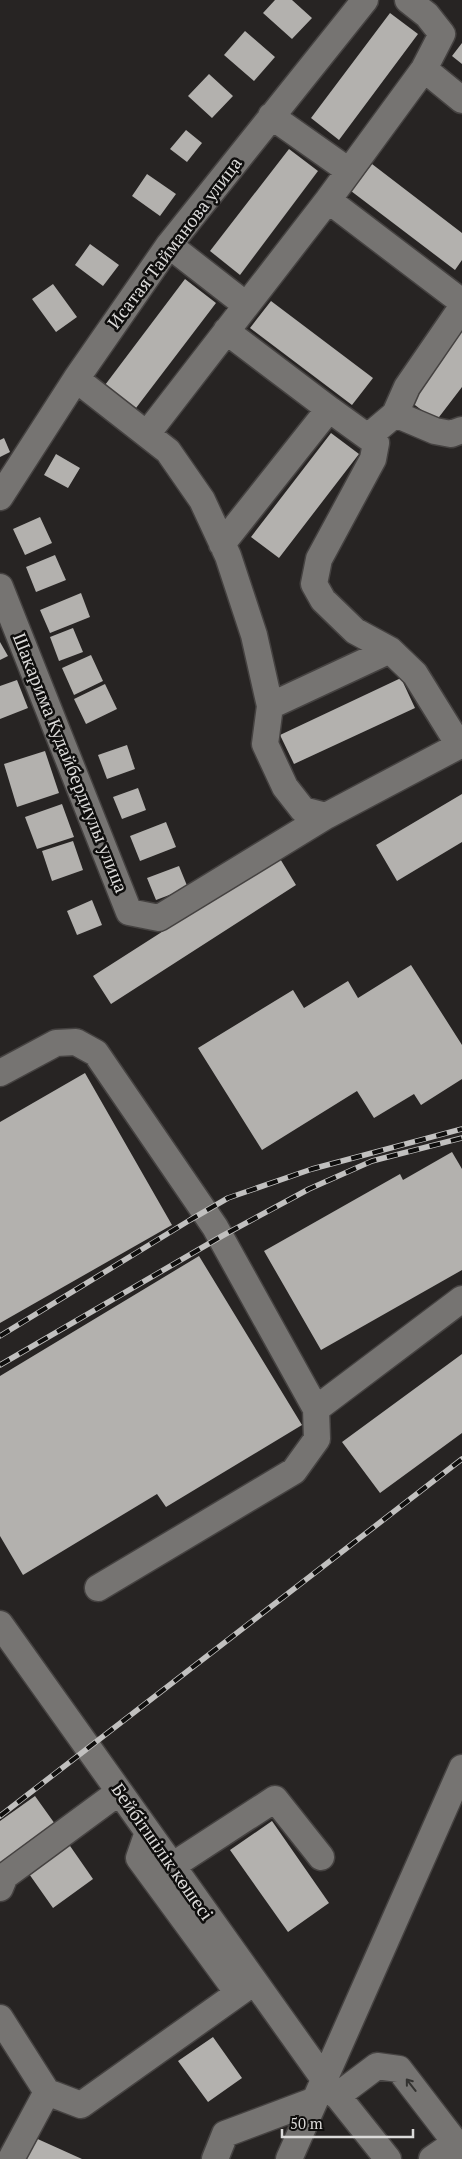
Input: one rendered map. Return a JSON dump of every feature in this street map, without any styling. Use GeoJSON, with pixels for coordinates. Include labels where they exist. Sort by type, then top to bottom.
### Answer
{"type":"FeatureCollection","features":[{"type":"Feature","properties":{"kind":"street","name":"Исатая Тайманова улица"},"geometry":{"type":"LineString","coordinates":[[0,497],[76,379],[169,245],[365,0]]}},
{"type":"Feature","properties":{"kind":"street"},"geometry":{"type":"LineString","coordinates":[[146,434],[328,200],[424,69],[442,34],[427,15],[408,0]]}},
{"type":"Feature","properties":{"kind":"street"},"geometry":{"type":"LineString","coordinates":[[424,69],[462,100]]}},
{"type":"Feature","properties":{"kind":"street"},"geometry":{"type":"LineString","coordinates":[[271,116],[349,171]]}},
{"type":"Feature","properties":{"kind":"street"},"geometry":{"type":"LineString","coordinates":[[328,200],[462,302]]}},
{"type":"Feature","properties":{"kind":"street"},"geometry":{"type":"LineString","coordinates":[[169,245],[246,306]]}},
{"type":"Feature","properties":{"kind":"street"},"geometry":{"type":"LineString","coordinates":[[369,436],[395,414],[407,387],[462,307]]}},
{"type":"Feature","properties":{"kind":"street"},"geometry":{"type":"LineString","coordinates":[[76,379],[168,451],[202,500],[222,544],[254,635],[270,706],[265,744],[285,786],[303,810],[326,816],[460,744],[415,674],[390,650],[355,631],[323,600],[314,584],[319,559],[373,459],[376,442],[226,331]]}},
{"type":"Feature","properties":{"kind":"street"},"geometry":{"type":"LineString","coordinates":[[222,544],[329,409]]}},
{"type":"Feature","properties":{"kind":"street"},"geometry":{"type":"LineString","coordinates":[[395,414],[435,431],[451,434],[462,430]]}},
{"type":"Feature","properties":{"kind":"street","name":"Шакарима Кудайбердиулы улица"},"geometry":{"type":"LineString","coordinates":[[0,587],[130,912],[159,918],[326,816]]}},
{"type":"Feature","properties":{"kind":"street"},"geometry":{"type":"LineString","coordinates":[[270,706],[390,650]]}},
{"type":"Feature","properties":{"kind":"street"},"geometry":{"type":"LineString","coordinates":[[0,1073],[56,1043],[76,1042],[96,1053],[215,1227],[316,1409],[316,1439],[294,1471],[98,1588]]}},
{"type":"Feature","properties":{"kind":"street"},"geometry":{"type":"LineString","coordinates":[[316,1409],[462,1299]]}},
{"type":"Feature","properties":{"kind":"street","name":"Бейбітшілік көшесі"},"geometry":{"type":"LineString","coordinates":[[0,1624],[172,1866],[246,1988],[325,2092],[388,2159]]}},
{"type":"Feature","properties":{"kind":"street"},"geometry":{"type":"LineString","coordinates":[[289,2159],[325,2092],[462,1768]]}},
{"type":"Feature","properties":{"kind":"street"},"geometry":{"type":"LineString","coordinates":[[0,1888],[4,1876],[120,1792]]}},
{"type":"Feature","properties":{"kind":"street"},"geometry":{"type":"LineString","coordinates":[[172,1866],[275,1799],[320,1857]]}},
{"type":"Feature","properties":{"kind":"street"},"geometry":{"type":"LineString","coordinates":[[0,2018],[46,2092],[81,2105],[246,1988],[139,1858],[148,1832]]}},
{"type":"Feature","properties":{"kind":"street"},"geometry":{"type":"LineString","coordinates":[[215,2159],[225,2134],[325,2092],[377,2066],[399,2069],[459,2147],[432,2159]]}},
{"type":"Feature","properties":{"kind":"street"},"geometry":{"type":"LineString","coordinates":[[11,2159],[46,2092]]}},
{"type":"Feature","properties":{"kind":"building"},"geometry":{"type":"Polygon","coordinates":[[[275,0],[292,0],[312,18],[292,39],[263,13],[275,0]]]}},
{"type":"Feature","properties":{"kind":"building"},"geometry":{"type":"Polygon","coordinates":[[[390,13],[418,34],[339,140],[311,118],[390,13]]]}},
{"type":"Feature","properties":{"kind":"building"},"geometry":{"type":"Polygon","coordinates":[[[245,31],[275,57],[254,81],[224,55],[245,31]]]}},
{"type":"Feature","properties":{"kind":"building"},"geometry":{"type":"Polygon","coordinates":[[[462,43],[462,64],[452,56],[462,43]]]}},
{"type":"Feature","properties":{"kind":"building"},"geometry":{"type":"Polygon","coordinates":[[[209,74],[233,96],[212,118],[188,96],[209,74]]]}},
{"type":"Feature","properties":{"kind":"building"},"geometry":{"type":"Polygon","coordinates":[[[186,130],[202,143],[187,162],[170,149],[186,130]]]}},
{"type":"Feature","properties":{"kind":"building"},"geometry":{"type":"Polygon","coordinates":[[[289,149],[318,171],[240,275],[210,251],[289,149]]]}},
{"type":"Feature","properties":{"kind":"building"},"geometry":{"type":"Polygon","coordinates":[[[372,164],[462,233],[462,260],[455,270],[351,191],[372,164]]]}},
{"type":"Feature","properties":{"kind":"building"},"geometry":{"type":"Polygon","coordinates":[[[147,174],[176,194],[160,216],[132,196],[147,174]]]}},
{"type":"Feature","properties":{"kind":"building"},"geometry":{"type":"Polygon","coordinates":[[[90,244],[119,265],[103,286],[75,265],[90,244]]]}},
{"type":"Feature","properties":{"kind":"building"},"geometry":{"type":"Polygon","coordinates":[[[185,279],[216,303],[136,408],[105,385],[185,279]]]}},
{"type":"Feature","properties":{"kind":"building"},"geometry":{"type":"Polygon","coordinates":[[[53,284],[77,317],[56,332],[32,299],[53,284]]]}},
{"type":"Feature","properties":{"kind":"building"},"geometry":{"type":"Polygon","coordinates":[[[271,301],[373,378],[352,405],[250,328],[271,301]]]}},
{"type":"Feature","properties":{"kind":"building"},"geometry":{"type":"Polygon","coordinates":[[[462,327],[462,387],[436,421],[407,399],[462,327]]]}},
{"type":"Feature","properties":{"kind":"building"},"geometry":{"type":"Polygon","coordinates":[[[331,433],[359,454],[279,558],[251,537],[331,433]]]}},
{"type":"Feature","properties":{"kind":"building"},"geometry":{"type":"Polygon","coordinates":[[[4,438],[10,452],[0,457],[0,440],[4,438]]]}},
{"type":"Feature","properties":{"kind":"building"},"geometry":{"type":"Polygon","coordinates":[[[56,454],[80,468],[68,488],[44,475],[56,454]]]}},
{"type":"Feature","properties":{"kind":"building"},"geometry":{"type":"Polygon","coordinates":[[[40,517],[52,543],[25,555],[13,529],[40,517]]]}},
{"type":"Feature","properties":{"kind":"building"},"geometry":{"type":"Polygon","coordinates":[[[55,555],[66,580],[36,592],[26,567],[55,555]]]}},
{"type":"Feature","properties":{"kind":"building"},"geometry":{"type":"Polygon","coordinates":[[[81,593],[90,617],[50,633],[40,610],[81,593]]]}},
{"type":"Feature","properties":{"kind":"building"},"geometry":{"type":"Polygon","coordinates":[[[73,628],[83,652],[59,661],[50,637],[73,628]]]}},
{"type":"Feature","properties":{"kind":"building"},"geometry":{"type":"Polygon","coordinates":[[[0,642],[8,656],[0,660],[0,642]]]}},
{"type":"Feature","properties":{"kind":"building"},"geometry":{"type":"Polygon","coordinates":[[[91,655],[103,681],[74,695],[62,668],[91,655]]]}},
{"type":"Feature","properties":{"kind":"building"},"geometry":{"type":"Polygon","coordinates":[[[401,678],[415,708],[294,764],[280,735],[401,678]]]}},
{"type":"Feature","properties":{"kind":"building"},"geometry":{"type":"Polygon","coordinates":[[[17,680],[28,708],[0,719],[0,686],[17,680]]]}},
{"type":"Feature","properties":{"kind":"building"},"geometry":{"type":"Polygon","coordinates":[[[105,684],[117,709],[86,724],[74,699],[105,684]]]}},
{"type":"Feature","properties":{"kind":"building"},"geometry":{"type":"Polygon","coordinates":[[[127,745],[135,769],[107,779],[98,755],[127,745]]]}},
{"type":"Feature","properties":{"kind":"building"},"geometry":{"type":"Polygon","coordinates":[[[45,751],[59,793],[17,807],[4,764],[45,751]]]}},
{"type":"Feature","properties":{"kind":"building"},"geometry":{"type":"Polygon","coordinates":[[[138,788],[146,810],[122,819],[113,797],[138,788]]]}},
{"type":"Feature","properties":{"kind":"building"},"geometry":{"type":"Polygon","coordinates":[[[462,794],[462,842],[397,881],[376,845],[462,794]]]}},
{"type":"Feature","properties":{"kind":"building"},"geometry":{"type":"Polygon","coordinates":[[[62,804],[74,837],[37,849],[25,817],[62,804]]]}},
{"type":"Feature","properties":{"kind":"building"},"geometry":{"type":"Polygon","coordinates":[[[166,822],[176,847],[140,861],[130,836],[166,822]]]}},
{"type":"Feature","properties":{"kind":"building"},"geometry":{"type":"Polygon","coordinates":[[[73,841],[83,870],[52,881],[42,851],[73,841]]]}},
{"type":"Feature","properties":{"kind":"building"},"geometry":{"type":"Polygon","coordinates":[[[279,857],[296,885],[111,1004],[93,976],[279,857]]]}},
{"type":"Feature","properties":{"kind":"building"},"geometry":{"type":"Polygon","coordinates":[[[179,866],[188,888],[156,900],[147,878],[179,866]]]}},
{"type":"Feature","properties":{"kind":"building"},"geometry":{"type":"Polygon","coordinates":[[[92,900],[102,925],[77,935],[67,911],[92,900]]]}},
{"type":"Feature","properties":{"kind":"building"},"geometry":{"type":"Polygon","coordinates":[[[411,965],[462,1045],[462,1079],[421,1105],[414,1094],[374,1118],[357,1091],[262,1150],[198,1048],[293,990],[304,1008],[348,981],[358,998],[411,965]]]}},
{"type":"Feature","properties":{"kind":"building"},"geometry":{"type":"Polygon","coordinates":[[[85,1073],[172,1225],[0,1323],[0,1122],[85,1073]]]}},
{"type":"Feature","properties":{"kind":"building"},"geometry":{"type":"Polygon","coordinates":[[[452,1152],[462,1169],[462,1270],[321,1350],[264,1251],[400,1174],[403,1180],[452,1152]]]}},
{"type":"Feature","properties":{"kind":"building"},"geometry":{"type":"Polygon","coordinates":[[[199,1256],[302,1425],[166,1507],[157,1494],[23,1575],[0,1536],[0,1376],[199,1256]]]}},
{"type":"Feature","properties":{"kind":"building"},"geometry":{"type":"Polygon","coordinates":[[[462,1354],[462,1433],[380,1493],[342,1442],[462,1354]]]}},
{"type":"Feature","properties":{"kind":"building"},"geometry":{"type":"Polygon","coordinates":[[[35,1796],[55,1824],[0,1863],[0,1821],[35,1796]]]}},
{"type":"Feature","properties":{"kind":"building"},"geometry":{"type":"Polygon","coordinates":[[[272,1821],[329,1903],[288,1932],[230,1850],[272,1821]]]}},
{"type":"Feature","properties":{"kind":"building"},"geometry":{"type":"Polygon","coordinates":[[[68,1843],[93,1879],[53,1908],[27,1871],[68,1843]]]}},
{"type":"Feature","properties":{"kind":"building"},"geometry":{"type":"Polygon","coordinates":[[[213,2037],[242,2078],[208,2102],[178,2061],[213,2037]]]}},
{"type":"Feature","properties":{"kind":"building"},"geometry":{"type":"Polygon","coordinates":[[[31,2136],[82,2159],[21,2159],[31,2136]]]}},
{"type":"Feature","properties":{"kind":"railway"},"geometry":{"type":"LineString","coordinates":[[0,1336],[228,1198],[312,1169],[462,1129]]}},
{"type":"Feature","properties":{"kind":"railway"},"geometry":{"type":"LineString","coordinates":[[0,1365],[222,1236],[309,1189],[372,1161],[462,1138]]}},
{"type":"Feature","properties":{"kind":"railway"},"geometry":{"type":"LineString","coordinates":[[0,1816],[462,1459]]}}]}
